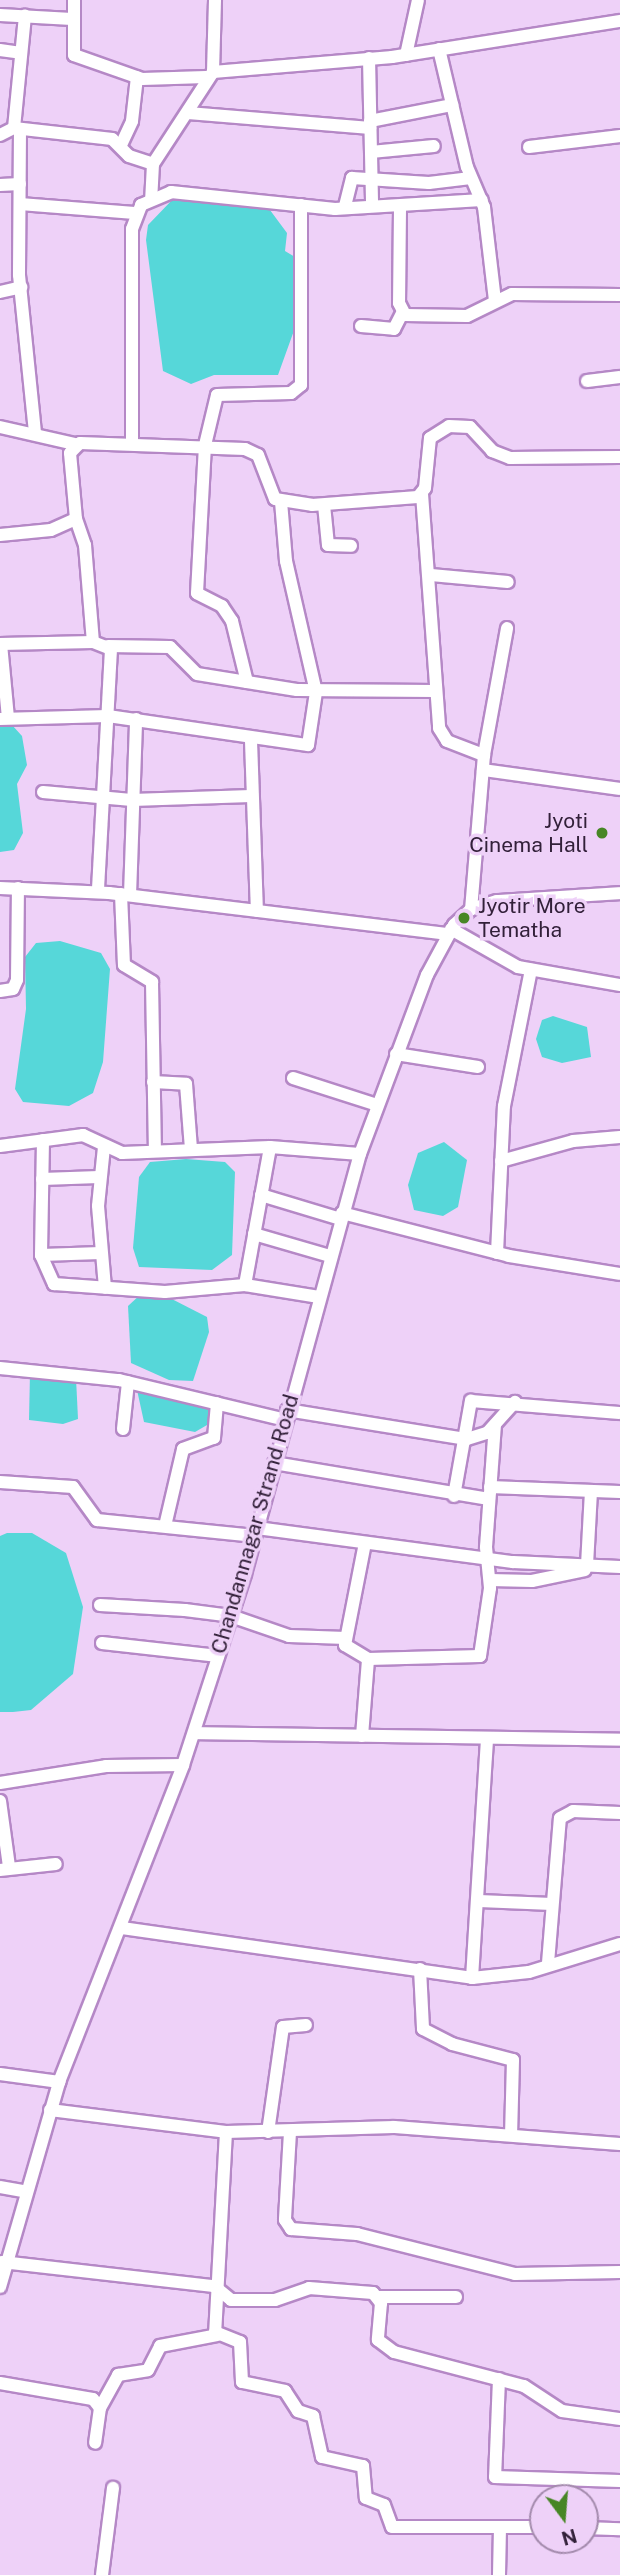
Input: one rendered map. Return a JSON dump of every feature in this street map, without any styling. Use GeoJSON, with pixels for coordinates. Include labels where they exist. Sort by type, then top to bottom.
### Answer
{"type":"FeatureCollection","features":[{"type":"Feature","properties":{"kind":"street"},"geometry":{"type":"LineString","coordinates":[[74,0],[74,55],[137,77],[210,74],[405,55],[620,20]]}},
{"type":"Feature","properties":{"kind":"street"},"geometry":{"type":"LineString","coordinates":[[151,197],[153,164],[188,113],[210,74],[215,0]]}},
{"type":"Feature","properties":{"kind":"street"},"geometry":{"type":"LineString","coordinates":[[405,55],[418,0]]}},
{"type":"Feature","properties":{"kind":"street"},"geometry":{"type":"LineString","coordinates":[[0,15],[72,19]]}},
{"type":"Feature","properties":{"kind":"street"},"geometry":{"type":"LineString","coordinates":[[25,16],[17,128],[21,287],[35,432]]}},
{"type":"Feature","properties":{"kind":"street"},"geometry":{"type":"LineString","coordinates":[[439,49],[471,178],[482,200],[495,300]]}},
{"type":"Feature","properties":{"kind":"street"},"geometry":{"type":"LineString","coordinates":[[0,50],[21,53]]}},
{"type":"Feature","properties":{"kind":"street"},"geometry":{"type":"LineString","coordinates":[[369,58],[372,205]]}},
{"type":"Feature","properties":{"kind":"street"},"geometry":{"type":"LineString","coordinates":[[121,145],[132,121],[137,77]]}},
{"type":"Feature","properties":{"kind":"street"},"geometry":{"type":"LineString","coordinates":[[188,113],[370,125],[452,105]]}},
{"type":"Feature","properties":{"kind":"street"},"geometry":{"type":"LineString","coordinates":[[0,135],[17,128],[121,145],[153,164]]}},
{"type":"Feature","properties":{"kind":"street"},"geometry":{"type":"LineString","coordinates":[[529,147],[620,136]]}},
{"type":"Feature","properties":{"kind":"street"},"geometry":{"type":"LineString","coordinates":[[371,152],[434,146]]}},
{"type":"Feature","properties":{"kind":"street"},"geometry":{"type":"LineString","coordinates":[[345,206],[350,180],[471,178]]}},
{"type":"Feature","properties":{"kind":"street"},"geometry":{"type":"LineString","coordinates":[[0,185],[20,184]]}},
{"type":"Feature","properties":{"kind":"street"},"geometry":{"type":"LineString","coordinates":[[132,443],[135,213],[151,197],[171,192],[301,205],[372,205],[400,208],[482,200]]}},
{"type":"Feature","properties":{"kind":"street"},"geometry":{"type":"LineString","coordinates":[[20,204],[135,213]]}},
{"type":"Feature","properties":{"kind":"street"},"geometry":{"type":"LineString","coordinates":[[247,682],[232,621],[197,593],[205,445],[217,395],[290,393],[301,385],[301,205]]}},
{"type":"Feature","properties":{"kind":"street"},"geometry":{"type":"LineString","coordinates":[[361,326],[394,329],[402,313],[400,208]]}},
{"type":"Feature","properties":{"kind":"street"},"geometry":{"type":"LineString","coordinates":[[0,292],[21,287]]}},
{"type":"Feature","properties":{"kind":"street"},"geometry":{"type":"LineString","coordinates":[[402,313],[467,316],[495,300],[620,295]]}},
{"type":"Feature","properties":{"kind":"street"},"geometry":{"type":"LineString","coordinates":[[587,381],[620,377]]}},
{"type":"Feature","properties":{"kind":"street"},"geometry":{"type":"LineString","coordinates":[[484,755],[442,735],[435,691],[431,575],[422,494],[430,438],[449,426],[470,427],[492,451],[510,458],[620,457]]}},
{"type":"Feature","properties":{"kind":"street"},"geometry":{"type":"LineString","coordinates":[[0,427],[35,432],[74,444],[205,445],[254,452],[271,495],[282,502],[324,505],[422,494]]}},
{"type":"Feature","properties":{"kind":"street"},"geometry":{"type":"LineString","coordinates":[[74,444],[76,519],[85,545],[93,642]]}},
{"type":"Feature","properties":{"kind":"street"},"geometry":{"type":"LineString","coordinates":[[282,502],[286,561],[316,692],[308,745],[251,741],[107,716],[4,719],[1,644],[93,642],[108,646],[170,648],[188,670],[247,682],[316,692],[435,691]]}},
{"type":"Feature","properties":{"kind":"street"},"geometry":{"type":"LineString","coordinates":[[324,505],[328,545],[351,546]]}},
{"type":"Feature","properties":{"kind":"street"},"geometry":{"type":"LineString","coordinates":[[0,536],[51,530],[76,519]]}},
{"type":"Feature","properties":{"kind":"street"},"geometry":{"type":"LineString","coordinates":[[431,575],[508,582]]}},
{"type":"Feature","properties":{"kind":"street"},"geometry":{"type":"LineString","coordinates":[[507,628],[484,755],[471,909],[497,901],[620,893]]}},
{"type":"Feature","properties":{"kind":"street"},"geometry":{"type":"LineString","coordinates":[[98,892],[108,646]]}},
{"type":"Feature","properties":{"kind":"street"},"geometry":{"type":"LineString","coordinates":[[136,719],[124,965],[152,982],[155,1151]]}},
{"type":"Feature","properties":{"kind":"street"},"geometry":{"type":"LineString","coordinates":[[251,741],[257,911]]}},
{"type":"Feature","properties":{"kind":"street"},"geometry":{"type":"LineString","coordinates":[[483,770],[620,789]]}},
{"type":"Feature","properties":{"kind":"street"},"geometry":{"type":"LineString","coordinates":[[43,792],[132,800],[251,796]]}},
{"type":"Feature","properties":{"kind":"street"},"geometry":{"type":"LineString","coordinates":[[0,888],[98,892],[450,932],[531,970],[620,985]]}},
{"type":"Feature","properties":{"kind":"street"},"geometry":{"type":"LineString","coordinates":[[0,991],[13,989],[17,980],[18,888]]}},
{"type":"Feature","properties":{"kind":"street","name":"Chandannagar Strand Road"},"geometry":{"type":"LineString","coordinates":[[0,2287],[4,2263],[59,2082],[122,1928],[194,1733],[256,1532],[318,1297],[360,1154],[396,1054],[450,932],[471,909]]}},
{"type":"Feature","properties":{"kind":"street"},"geometry":{"type":"LineString","coordinates":[[497,1253],[504,1106],[531,970]]}},
{"type":"Feature","properties":{"kind":"street"},"geometry":{"type":"LineString","coordinates":[[396,1054],[478,1067]]}},
{"type":"Feature","properties":{"kind":"street"},"geometry":{"type":"LineString","coordinates":[[293,1078],[377,1105]]}},
{"type":"Feature","properties":{"kind":"street"},"geometry":{"type":"LineString","coordinates":[[153,1082],[186,1084],[191,1149]]}},
{"type":"Feature","properties":{"kind":"street"},"geometry":{"type":"LineString","coordinates":[[0,1146],[83,1135],[104,1147],[155,1151],[270,1147],[360,1154]]}},
{"type":"Feature","properties":{"kind":"street"},"geometry":{"type":"LineString","coordinates":[[501,1161],[573,1141],[620,1137]]}},
{"type":"Feature","properties":{"kind":"street"},"geometry":{"type":"LineString","coordinates":[[43,1140],[41,1255],[54,1284],[105,1288],[245,1285],[318,1297]]}},
{"type":"Feature","properties":{"kind":"street"},"geometry":{"type":"LineString","coordinates":[[104,1147],[99,1177],[101,1253],[105,1288]]}},
{"type":"Feature","properties":{"kind":"street"},"geometry":{"type":"LineString","coordinates":[[245,1285],[270,1147]]}},
{"type":"Feature","properties":{"kind":"street"},"geometry":{"type":"LineString","coordinates":[[42,1179],[99,1177]]}},
{"type":"Feature","properties":{"kind":"street"},"geometry":{"type":"LineString","coordinates":[[261,1195],[497,1253],[620,1274]]}},
{"type":"Feature","properties":{"kind":"street"},"geometry":{"type":"LineString","coordinates":[[254,1234],[330,1256]]}},
{"type":"Feature","properties":{"kind":"street"},"geometry":{"type":"LineString","coordinates":[[41,1255],[101,1253]]}},
{"type":"Feature","properties":{"kind":"street"},"geometry":{"type":"LineString","coordinates":[[0,1368],[128,1382],[286,1415],[463,1439],[495,1425],[514,1402]]}},
{"type":"Feature","properties":{"kind":"street"},"geometry":{"type":"LineString","coordinates":[[123,1429],[128,1382]]}},
{"type":"Feature","properties":{"kind":"street"},"geometry":{"type":"LineString","coordinates":[[454,1496],[471,1401],[514,1402],[620,1413]]}},
{"type":"Feature","properties":{"kind":"street"},"geometry":{"type":"LineString","coordinates":[[165,1526],[183,1449],[214,1437],[217,1402]]}},
{"type":"Feature","properties":{"kind":"street"},"geometry":{"type":"LineString","coordinates":[[365,1543],[346,1638],[349,1651],[368,1659],[476,1659],[490,1580],[486,1558],[495,1425]]}},
{"type":"Feature","properties":{"kind":"street"},"geometry":{"type":"LineString","coordinates":[[274,1463],[454,1496],[591,1490],[620,1492]]}},
{"type":"Feature","properties":{"kind":"street"},"geometry":{"type":"LineString","coordinates":[[0,1482],[73,1487],[93,1519],[256,1532],[486,1558],[620,1567]]}},
{"type":"Feature","properties":{"kind":"street"},"geometry":{"type":"LineString","coordinates":[[587,1566],[591,1490]]}},
{"type":"Feature","properties":{"kind":"street"},"geometry":{"type":"LineString","coordinates":[[490,1580],[532,1581],[603,1566]]}},
{"type":"Feature","properties":{"kind":"street"},"geometry":{"type":"LineString","coordinates":[[100,1605],[231,1616],[289,1636],[346,1638]]}},
{"type":"Feature","properties":{"kind":"street"},"geometry":{"type":"LineString","coordinates":[[102,1643],[218,1656]]}},
{"type":"Feature","properties":{"kind":"street"},"geometry":{"type":"LineString","coordinates":[[362,1736],[368,1659]]}},
{"type":"Feature","properties":{"kind":"street"},"geometry":{"type":"LineString","coordinates":[[194,1733],[620,1741]]}},
{"type":"Feature","properties":{"kind":"street"},"geometry":{"type":"LineString","coordinates":[[472,1978],[479,1900],[487,1738]]}},
{"type":"Feature","properties":{"kind":"street"},"geometry":{"type":"LineString","coordinates":[[0,1783],[106,1766],[183,1765]]}},
{"type":"Feature","properties":{"kind":"street"},"geometry":{"type":"LineString","coordinates":[[0,1801],[5,1868],[56,1864]]}},
{"type":"Feature","properties":{"kind":"street"},"geometry":{"type":"LineString","coordinates":[[548,1963],[561,1818],[573,1811],[620,1812]]}},
{"type":"Feature","properties":{"kind":"street"},"geometry":{"type":"LineString","coordinates":[[479,1900],[552,1904]]}},
{"type":"Feature","properties":{"kind":"street"},"geometry":{"type":"LineString","coordinates":[[122,1928],[472,1978],[548,1963],[620,1944]]}},
{"type":"Feature","properties":{"kind":"street"},"geometry":{"type":"LineString","coordinates":[[420,1969],[423,2029],[452,2045],[513,2060],[511,2135]]}},
{"type":"Feature","properties":{"kind":"street"},"geometry":{"type":"LineString","coordinates":[[268,2132],[283,2027],[306,2025]]}},
{"type":"Feature","properties":{"kind":"street"},"geometry":{"type":"LineString","coordinates":[[0,2074],[59,2082]]}},
{"type":"Feature","properties":{"kind":"street"},"geometry":{"type":"LineString","coordinates":[[50,2110],[226,2132],[394,2127],[620,2144]]}},
{"type":"Feature","properties":{"kind":"street"},"geometry":{"type":"LineString","coordinates":[[217,2335],[214,2286],[226,2132]]}},
{"type":"Feature","properties":{"kind":"street"},"geometry":{"type":"LineString","coordinates":[[290,2132],[285,2220],[291,2229],[357,2235],[515,2274],[620,2272]]}},
{"type":"Feature","properties":{"kind":"street"},"geometry":{"type":"LineString","coordinates":[[0,2187],[27,2192]]}},
{"type":"Feature","properties":{"kind":"street"},"geometry":{"type":"LineString","coordinates":[[4,2263],[214,2286],[231,2300],[275,2300],[309,2288],[379,2297],[456,2297]]}},
{"type":"Feature","properties":{"kind":"street"},"geometry":{"type":"LineString","coordinates":[[379,2297],[382,2346],[426,2364],[524,2386],[562,2411],[620,2419]]}},
{"type":"Feature","properties":{"kind":"street"},"geometry":{"type":"LineString","coordinates":[[95,2443],[100,2408],[118,2375],[148,2370],[160,2346],[217,2335],[240,2342],[242,2382],[285,2390],[298,2411],[313,2416],[324,2460],[363,2466],[366,2498],[384,2505],[388,2525],[419,2531],[529,2527]]}},
{"type":"Feature","properties":{"kind":"street"},"geometry":{"type":"LineString","coordinates":[[499,2379],[495,2477],[620,2481]]}},
{"type":"Feature","properties":{"kind":"street"},"geometry":{"type":"LineString","coordinates":[[0,2383],[93,2399],[100,2408]]}},
{"type":"Feature","properties":{"kind":"street"},"geometry":{"type":"LineString","coordinates":[[102,2575],[113,2488]]}},
{"type":"Feature","properties":{"kind":"street"},"geometry":{"type":"LineString","coordinates":[[499,2575],[500,2527]]}},
{"type":"Feature","properties":{"kind":"street"},"geometry":{"type":"LineString","coordinates":[[599,2528],[620,2529]]}},
{"type":"Feature","properties":{"kind":"shaded area"},"geometry":{"type":"Polygon","coordinates":[[[174,198],[267,206],[287,233],[285,251],[295,257],[296,325],[278,375],[214,375],[191,384],[163,371],[146,240],[148,225],[174,198]]]}},
{"type":"Feature","properties":{"kind":"shaded area"},"geometry":{"type":"Polygon","coordinates":[[[0,725],[12,725],[22,736],[27,765],[17,784],[23,833],[14,850],[0,852],[0,725]]]}},
{"type":"Feature","properties":{"kind":"shaded area"},"geometry":{"type":"Polygon","coordinates":[[[60,941],[101,953],[110,969],[103,1062],[93,1093],[69,1106],[23,1102],[15,1089],[26,1009],[25,957],[36,943],[60,941]]]}},
{"type":"Feature","properties":{"kind":"shaded area"},"geometry":{"type":"Polygon","coordinates":[[[553,1016],[587,1027],[591,1057],[562,1063],[542,1057],[536,1039],[542,1020],[553,1016]]]}},
{"type":"Feature","properties":{"kind":"shaded area"},"geometry":{"type":"Polygon","coordinates":[[[444,1142],[467,1160],[458,1207],[443,1216],[414,1210],[408,1185],[418,1153],[444,1142]]]}},
{"type":"Feature","properties":{"kind":"shaded area"},"geometry":{"type":"Polygon","coordinates":[[[186,1159],[225,1162],[235,1172],[232,1255],[212,1270],[139,1267],[133,1248],[139,1177],[150,1162],[186,1159]]]}},
{"type":"Feature","properties":{"kind":"shaded area"},"geometry":{"type":"Polygon","coordinates":[[[141,1294],[164,1295],[207,1317],[209,1332],[193,1381],[169,1380],[131,1363],[128,1306],[141,1294]]]}},
{"type":"Feature","properties":{"kind":"shaded area"},"geometry":{"type":"Polygon","coordinates":[[[30,1373],[76,1378],[78,1419],[63,1424],[29,1420],[30,1373]]]}},
{"type":"Feature","properties":{"kind":"shaded area"},"geometry":{"type":"Polygon","coordinates":[[[137,1390],[213,1405],[214,1421],[195,1432],[144,1422],[137,1390]]]}},
{"type":"Feature","properties":{"kind":"shaded area"},"geometry":{"type":"Polygon","coordinates":[[[7,1533],[32,1533],[66,1553],[83,1607],[73,1674],[31,1710],[0,1712],[0,1536],[7,1533]]]}},
{"type":"Feature","properties":{"kind":"place","name":"Jyoti Cinema Hall"},"geometry":{"type":"Point","coordinates":[602,833]}},
{"type":"Feature","properties":{"kind":"place","name":"Jyotir More Tematha"},"geometry":{"type":"Point","coordinates":[464,918]}}]}
